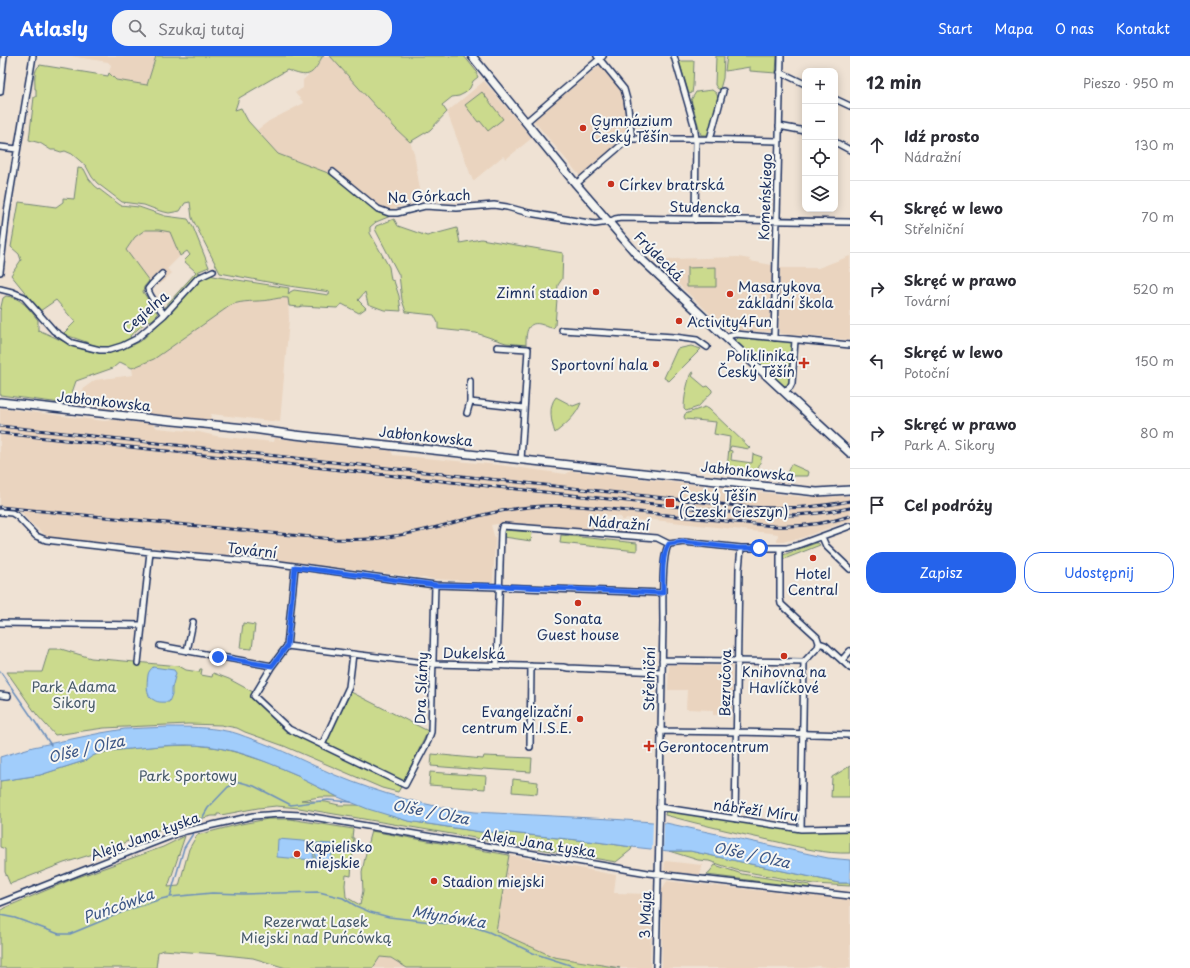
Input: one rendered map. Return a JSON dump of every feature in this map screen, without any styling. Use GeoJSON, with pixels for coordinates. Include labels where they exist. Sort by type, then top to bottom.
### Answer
{"type":"FeatureCollection","features":[{"type":"Feature","properties":{"kind":"main road","name":"Frýdecká"},"geometry":{"type":"LineString","coordinates":[[472,56],[528,120],[576,184],[639,257],[850,453]]}},
{"type":"Feature","properties":{"kind":"main road","name":"Jabłonkowska"},"geometry":{"type":"LineString","coordinates":[[0,402],[817,492],[850,490]]}},
{"type":"Feature","properties":{"kind":"street"},"geometry":{"type":"LineString","coordinates":[[0,92],[1,68],[4,56]]}},
{"type":"Feature","properties":{"kind":"street"},"geometry":{"type":"LineString","coordinates":[[0,272],[7,212],[33,56]]}},
{"type":"Feature","properties":{"kind":"street"},"geometry":{"type":"LineString","coordinates":[[674,56],[694,125],[696,139],[695,220]]}},
{"type":"Feature","properties":{"kind":"street","name":"Komeńskiego"},"geometry":{"type":"LineString","coordinates":[[774,338],[781,56]]}},
{"type":"Feature","properties":{"kind":"street"},"geometry":{"type":"LineString","coordinates":[[528,120],[600,57],[624,89],[627,100],[632,139]]}},
{"type":"Feature","properties":{"kind":"street"},"geometry":{"type":"LineString","coordinates":[[780,72],[802,83]]}},
{"type":"Feature","properties":{"kind":"street"},"geometry":{"type":"LineString","coordinates":[[710,139],[722,91]]}},
{"type":"Feature","properties":{"kind":"street"},"geometry":{"type":"LineString","coordinates":[[838,100],[850,106]]}},
{"type":"Feature","properties":{"kind":"street"},"geometry":{"type":"LineString","coordinates":[[779,126],[802,130]]}},
{"type":"Feature","properties":{"kind":"street"},"geometry":{"type":"LineString","coordinates":[[576,184],[625,142],[632,139],[779,141]]}},
{"type":"Feature","properties":{"kind":"street"},"geometry":{"type":"LineString","coordinates":[[838,144],[850,150]]}},
{"type":"Feature","properties":{"kind":"street"},"geometry":{"type":"LineString","coordinates":[[0,147],[18,149]]}},
{"type":"Feature","properties":{"kind":"street","name":"Na Górkach"},"geometry":{"type":"LineString","coordinates":[[334,172],[378,209],[389,213],[396,213],[425,206],[457,208],[494,205],[529,213],[595,224],[609,222]]}},
{"type":"Feature","properties":{"kind":"street","name":"Studencka"},"geometry":{"type":"LineString","coordinates":[[609,222],[621,218],[850,222]]}},
{"type":"Feature","properties":{"kind":"street","name":"Cegielna"},"geometry":{"type":"LineString","coordinates":[[0,289],[24,297],[54,330],[72,343],[100,350],[109,350],[116,349],[136,339],[164,314],[198,278],[213,272]]}},
{"type":"Feature","properties":{"kind":"street"},"geometry":{"type":"LineString","coordinates":[[162,274],[148,289],[149,293],[164,314]]}},
{"type":"Feature","properties":{"kind":"street"},"geometry":{"type":"LineString","coordinates":[[562,330],[674,337],[697,340],[707,347]]}},
{"type":"Feature","properties":{"kind":"street"},"geometry":{"type":"LineString","coordinates":[[727,339],[731,335],[736,334],[850,345]]}},
{"type":"Feature","properties":{"kind":"street"},"geometry":{"type":"LineString","coordinates":[[784,392],[792,383],[795,340]]}},
{"type":"Feature","properties":{"kind":"street"},"geometry":{"type":"LineString","coordinates":[[497,347],[528,349],[521,460]]}},
{"type":"Feature","properties":{"kind":"street"},"geometry":{"type":"LineString","coordinates":[[467,413],[470,402],[470,381]]}},
{"type":"Feature","properties":{"kind":"street"},"geometry":{"type":"LineString","coordinates":[[470,402],[524,408]]}},
{"type":"Feature","properties":{"kind":"street","name":"Tovární"},"geometry":{"type":"LineString","coordinates":[[0,512],[12,513],[17,516],[36,536],[46,540],[272,564],[436,585],[499,586],[663,593]]}},
{"type":"Feature","properties":{"kind":"street","name":"Nádražní"},"geometry":{"type":"LineString","coordinates":[[499,586],[500,532],[502,527],[506,526],[657,538],[669,544],[684,542],[741,548],[780,548],[793,547],[850,526]]}},
{"type":"Feature","properties":{"kind":"street"},"geometry":{"type":"LineString","coordinates":[[822,537],[826,546],[850,569]]}},
{"type":"Feature","properties":{"kind":"street","name":"Střelniční"},"geometry":{"type":"LineString","coordinates":[[659,814],[664,558],[669,544]]}},
{"type":"Feature","properties":{"kind":"street","name":"Bezručova"},"geometry":{"type":"LineString","coordinates":[[735,820],[739,569],[741,548]]}},
{"type":"Feature","properties":{"kind":"street"},"geometry":{"type":"LineString","coordinates":[[780,548],[781,604],[817,638],[819,643],[825,645],[850,668]]}},
{"type":"Feature","properties":{"kind":"street"},"geometry":{"type":"LineString","coordinates":[[138,663],[150,552]]}},
{"type":"Feature","properties":{"kind":"street"},"geometry":{"type":"LineString","coordinates":[[295,567],[287,646],[272,666],[254,696],[289,729],[322,745],[349,687],[353,654]]}},
{"type":"Feature","properties":{"kind":"street","name":"Dra Slámy"},"geometry":{"type":"LineString","coordinates":[[322,745],[405,785],[428,741],[431,732],[436,585]]}},
{"type":"Feature","properties":{"kind":"street"},"geometry":{"type":"LineString","coordinates":[[496,665],[499,586]]}},
{"type":"Feature","properties":{"kind":"street"},"geometry":{"type":"LineString","coordinates":[[187,651],[193,622]]}},
{"type":"Feature","properties":{"kind":"street"},"geometry":{"type":"LineString","coordinates":[[0,623],[142,625]]}},
{"type":"Feature","properties":{"kind":"street"},"geometry":{"type":"LineString","coordinates":[[801,829],[804,662],[818,647],[819,643]]}},
{"type":"Feature","properties":{"kind":"street"},"geometry":{"type":"LineString","coordinates":[[160,646],[272,666]]}},
{"type":"Feature","properties":{"kind":"street","name":"Dukelská"},"geometry":{"type":"LineString","coordinates":[[287,646],[434,664],[531,666],[661,672]]}},
{"type":"Feature","properties":{"kind":"street"},"geometry":{"type":"LineString","coordinates":[[842,660],[850,651]]}},
{"type":"Feature","properties":{"kind":"street"},"geometry":{"type":"LineString","coordinates":[[662,660],[804,662]]}},
{"type":"Feature","properties":{"kind":"street"},"geometry":{"type":"LineString","coordinates":[[530,747],[531,666]]}},
{"type":"Feature","properties":{"kind":"street"},"geometry":{"type":"LineString","coordinates":[[0,695],[8,696]]}},
{"type":"Feature","properties":{"kind":"street"},"geometry":{"type":"LineString","coordinates":[[660,731],[850,735]]}},
{"type":"Feature","properties":{"kind":"street","name":"nábřeží Míru"},"geometry":{"type":"LineString","coordinates":[[659,807],[735,820],[801,829],[850,828]]}},
{"type":"Feature","properties":{"kind":"street","name":"Aleja Jana Łyska"},"geometry":{"type":"LineString","coordinates":[[0,903],[176,834],[246,817],[273,814],[301,815],[659,875],[850,896]]}},
{"type":"Feature","properties":{"kind":"street","name":"3 Maja"},"geometry":{"type":"LineString","coordinates":[[656,968],[659,814]]}},
{"type":"Feature","properties":{"kind":"shaded area"},"geometry":{"type":"Polygon","coordinates":[[[70,56],[156,56],[147,85],[116,80],[109,73],[111,65],[108,62],[70,56]]]}},
{"type":"Feature","properties":{"kind":"shaded area"},"geometry":{"type":"Polygon","coordinates":[[[324,56],[330,56],[396,129],[410,142],[414,153],[421,196],[383,214],[328,173],[278,154],[257,130],[269,121],[304,103],[295,93],[303,88],[303,80],[317,67],[324,56]]]}},
{"type":"Feature","properties":{"kind":"shaded area","name":"Gymnázium Český Těšín"},"geometry":{"type":"Polygon","coordinates":[[[600,65],[621,90],[627,135],[580,176],[533,120],[600,65]]]}},
{"type":"Feature","properties":{"kind":"shaded area"},"geometry":{"type":"Polygon","coordinates":[[[484,81],[532,138],[506,159],[503,156],[473,181],[447,112],[484,81]]]}},
{"type":"Feature","properties":{"kind":"shaded area"},"geometry":{"type":"Polygon","coordinates":[[[145,230],[171,232],[180,256],[167,269],[172,273],[158,286],[149,281],[126,250],[135,237],[145,230]]]}},
{"type":"Feature","properties":{"kind":"shaded area"},"geometry":{"type":"Polygon","coordinates":[[[850,256],[850,340],[780,334],[780,268],[818,268],[850,256]]]}},
{"type":"Feature","properties":{"kind":"shaded area","name":"Masarykova základní škola"},"geometry":{"type":"Polygon","coordinates":[[[738,257],[772,265],[770,332],[726,329],[656,263],[673,259],[738,257]]]}},
{"type":"Feature","properties":{"kind":"shaded area"},"geometry":{"type":"Polygon","coordinates":[[[282,297],[288,298],[289,320],[280,422],[211,414],[210,421],[78,407],[84,388],[95,380],[133,375],[132,368],[154,359],[231,305],[237,302],[270,300],[282,297]]]}},
{"type":"Feature","properties":{"kind":"shaded area"},"geometry":{"type":"Polygon","coordinates":[[[0,408],[104,421],[115,420],[153,424],[157,428],[199,432],[216,436],[274,442],[275,438],[391,451],[393,455],[499,465],[566,474],[571,471],[803,497],[850,496],[850,520],[798,539],[784,542],[777,542],[778,534],[646,519],[646,521],[626,518],[625,520],[621,520],[621,517],[601,515],[600,522],[597,522],[597,527],[592,530],[504,523],[491,525],[495,539],[493,582],[432,579],[276,560],[48,537],[29,522],[22,512],[0,510],[0,408]]]}},
{"type":"Feature","properties":{"kind":"shaded area"},"geometry":{"type":"Polygon","coordinates":[[[669,665],[732,666],[732,715],[713,715],[713,710],[686,709],[687,690],[668,690],[669,665]]]}},
{"type":"Feature","properties":{"kind":"shaded area"},"geometry":{"type":"Polygon","coordinates":[[[509,855],[616,875],[614,893],[652,894],[650,968],[620,968],[554,957],[496,931],[509,855]]]}},
{"type":"Feature","properties":{"kind":"shaded area"},"geometry":{"type":"Polygon","coordinates":[[[665,861],[702,865],[700,875],[664,872],[665,861]]]}},
{"type":"Feature","properties":{"kind":"shaded area"},"geometry":{"type":"Polygon","coordinates":[[[667,881],[850,900],[850,968],[818,966],[807,968],[662,968],[662,889],[667,881]]]}},
{"type":"Feature","properties":{"kind":"shaded area"},"geometry":{"type":"Polygon","coordinates":[[[380,957],[391,958],[407,968],[373,968],[380,957]]]}},
{"type":"Feature","properties":{"kind":"green space"},"geometry":{"type":"Polygon","coordinates":[[[156,56],[324,56],[315,69],[309,74],[305,75],[287,70],[239,98],[235,110],[241,108],[248,121],[278,154],[328,173],[383,214],[393,215],[376,222],[370,227],[370,233],[389,267],[391,280],[394,281],[399,296],[401,311],[384,310],[368,304],[365,292],[358,300],[366,308],[359,313],[342,304],[337,308],[289,306],[288,298],[240,302],[231,305],[154,359],[132,368],[120,362],[113,368],[76,381],[68,404],[0,395],[0,311],[3,298],[6,296],[20,301],[28,308],[38,320],[38,330],[88,351],[107,353],[89,343],[63,334],[75,322],[56,300],[40,311],[11,275],[21,260],[19,254],[11,247],[19,202],[56,207],[63,202],[63,198],[74,199],[78,168],[84,169],[89,179],[95,186],[120,205],[139,207],[165,216],[188,219],[193,227],[209,267],[197,272],[218,277],[289,288],[288,295],[294,290],[329,295],[330,292],[220,273],[192,218],[190,202],[185,203],[180,211],[169,213],[144,205],[122,202],[97,183],[86,166],[72,154],[65,151],[61,152],[51,150],[40,143],[29,140],[34,97],[36,97],[35,73],[40,65],[108,76],[109,73],[116,80],[147,85],[156,56]],[[145,230],[135,237],[126,250],[149,281],[144,287],[143,292],[158,314],[152,320],[147,321],[130,336],[133,345],[141,341],[166,317],[163,309],[196,272],[184,261],[190,255],[187,251],[180,256],[170,232],[145,230]]]}},
{"type":"Feature","properties":{"kind":"green space"},"geometry":{"type":"Polygon","coordinates":[[[330,56],[464,56],[477,72],[478,77],[473,81],[470,88],[465,93],[452,97],[442,105],[447,112],[430,130],[410,142],[396,129],[330,56]]]}},
{"type":"Feature","properties":{"kind":"green space"},"geometry":{"type":"Polygon","coordinates":[[[716,56],[724,56],[723,78],[720,89],[718,89],[715,85],[716,56]]]}},
{"type":"Feature","properties":{"kind":"green space"},"geometry":{"type":"Polygon","coordinates":[[[727,56],[777,56],[776,73],[750,71],[750,67],[725,71],[727,56]]]}},
{"type":"Feature","properties":{"kind":"green space"},"geometry":{"type":"Polygon","coordinates":[[[679,61],[694,61],[692,93],[689,94],[679,61]]]}},
{"type":"Feature","properties":{"kind":"green space"},"geometry":{"type":"Polygon","coordinates":[[[712,90],[718,97],[708,135],[701,135],[691,100],[696,92],[712,90]]]}},
{"type":"Feature","properties":{"kind":"green space"},"geometry":{"type":"Polygon","coordinates":[[[482,92],[503,119],[488,131],[480,121],[478,122],[465,105],[482,92]]]}},
{"type":"Feature","properties":{"kind":"green space"},"geometry":{"type":"Polygon","coordinates":[[[394,219],[398,226],[427,236],[457,228],[460,243],[481,239],[563,253],[562,279],[558,285],[555,326],[550,328],[540,324],[532,325],[528,330],[526,345],[506,343],[476,333],[438,329],[438,323],[434,315],[406,312],[402,300],[399,275],[375,229],[376,226],[394,219]]]}},
{"type":"Feature","properties":{"kind":"green space"},"geometry":{"type":"Polygon","coordinates":[[[716,267],[716,287],[687,287],[687,268],[716,267]]]}},
{"type":"Feature","properties":{"kind":"green space"},"geometry":{"type":"Polygon","coordinates":[[[739,337],[792,342],[790,383],[782,386],[736,344],[736,340],[739,337]]]}},
{"type":"Feature","properties":{"kind":"green space"},"geometry":{"type":"Polygon","coordinates":[[[691,346],[701,349],[669,381],[664,378],[677,349],[691,346]]]}},
{"type":"Feature","properties":{"kind":"green space"},"geometry":{"type":"Polygon","coordinates":[[[692,372],[694,373],[692,376],[705,387],[708,386],[712,392],[698,407],[686,411],[684,409],[685,396],[692,372]]]}},
{"type":"Feature","properties":{"kind":"green space"},"geometry":{"type":"Polygon","coordinates":[[[556,397],[573,406],[581,403],[579,408],[567,423],[555,433],[551,419],[551,409],[553,401],[556,397]]]}},
{"type":"Feature","properties":{"kind":"green space"},"geometry":{"type":"Polygon","coordinates":[[[705,407],[709,409],[750,448],[731,446],[729,450],[732,451],[731,460],[752,463],[753,454],[762,457],[755,477],[741,476],[727,469],[730,437],[714,434],[716,422],[685,419],[685,414],[705,407]]]}},
{"type":"Feature","properties":{"kind":"green space"},"geometry":{"type":"Polygon","coordinates":[[[791,464],[809,472],[808,476],[789,476],[787,473],[791,464]]]}},
{"type":"Feature","properties":{"kind":"green space"},"geometry":{"type":"Polygon","coordinates":[[[504,530],[532,532],[531,541],[504,537],[504,530]]]}},
{"type":"Feature","properties":{"kind":"green space"},"geometry":{"type":"Polygon","coordinates":[[[561,535],[637,543],[637,551],[560,543],[561,535]]]}},
{"type":"Feature","properties":{"kind":"green space"},"geometry":{"type":"Polygon","coordinates":[[[816,543],[820,545],[782,560],[783,555],[816,543]]]}},
{"type":"Feature","properties":{"kind":"green space"},"geometry":{"type":"Polygon","coordinates":[[[243,623],[255,625],[252,649],[240,648],[243,623]]]}},
{"type":"Feature","properties":{"kind":"green space","name":"Park Adama Sikory"},"geometry":{"type":"Polygon","coordinates":[[[49,649],[61,649],[91,658],[179,666],[186,670],[199,672],[200,669],[202,669],[201,675],[212,677],[213,673],[229,679],[253,692],[251,698],[258,702],[287,730],[402,785],[398,792],[382,788],[284,746],[237,728],[221,725],[188,724],[104,728],[55,735],[37,715],[7,672],[42,672],[49,649]]]}},
{"type":"Feature","properties":{"kind":"green space"},"geometry":{"type":"Polygon","coordinates":[[[351,692],[428,731],[403,782],[325,743],[351,692]]]}},
{"type":"Feature","properties":{"kind":"green space","name":"Park Sportowy"},"geometry":{"type":"Polygon","coordinates":[[[195,745],[219,748],[267,762],[300,776],[302,779],[338,797],[320,797],[301,800],[326,802],[339,805],[359,805],[408,821],[481,832],[510,833],[632,847],[631,850],[616,862],[299,808],[276,806],[221,815],[217,814],[217,816],[174,825],[146,834],[106,850],[64,863],[10,884],[5,872],[5,849],[0,847],[0,781],[40,775],[87,760],[91,756],[110,751],[159,746],[195,745]]]}},
{"type":"Feature","properties":{"kind":"green space"},"geometry":{"type":"Polygon","coordinates":[[[432,754],[483,759],[484,756],[532,758],[531,772],[431,766],[432,754]]]}},
{"type":"Feature","properties":{"kind":"green space"},"geometry":{"type":"Polygon","coordinates":[[[850,766],[850,797],[831,797],[832,777],[850,766]]]}},
{"type":"Feature","properties":{"kind":"green space"},"geometry":{"type":"Polygon","coordinates":[[[430,772],[486,776],[485,789],[429,785],[430,772]]]}},
{"type":"Feature","properties":{"kind":"green space"},"geometry":{"type":"Polygon","coordinates":[[[513,779],[538,782],[537,794],[512,792],[513,779]]]}},
{"type":"Feature","properties":{"kind":"green space"},"geometry":{"type":"Polygon","coordinates":[[[666,810],[800,831],[850,831],[850,853],[832,853],[814,850],[735,833],[665,815],[666,810]]]}},
{"type":"Feature","properties":{"kind":"green space","name":"Rezerwat Lasek Miejski nad Puńcówką"},"geometry":{"type":"Polygon","coordinates":[[[268,819],[290,819],[353,829],[352,838],[354,838],[351,876],[346,875],[346,897],[360,905],[363,891],[362,872],[371,831],[509,855],[496,931],[554,957],[620,968],[407,968],[391,958],[380,957],[373,968],[286,968],[253,958],[163,950],[158,952],[156,968],[0,968],[0,911],[4,908],[73,879],[163,847],[185,836],[168,887],[179,886],[189,849],[197,835],[268,819]]]}},
{"type":"Feature","properties":{"kind":"green space"},"geometry":{"type":"Polygon","coordinates":[[[669,851],[690,851],[839,883],[850,883],[850,886],[814,884],[736,870],[709,861],[698,860],[669,851]]]}},
{"type":"Feature","properties":{"kind":"green space"},"geometry":{"type":"Polygon","coordinates":[[[715,865],[742,874],[810,885],[811,888],[707,875],[715,865]]]}},
{"type":"Feature","properties":{"kind":"water"},"geometry":{"type":"Polygon","coordinates":[[[153,667],[174,670],[176,673],[169,702],[157,702],[149,696],[147,681],[148,674],[153,667]]]}},
{"type":"Feature","properties":{"kind":"water","name":"Olše / Olza"},"geometry":{"type":"Polygon","coordinates":[[[168,727],[205,728],[236,733],[273,747],[335,775],[370,788],[404,799],[439,807],[475,812],[666,823],[828,858],[850,860],[850,883],[839,883],[690,851],[669,851],[510,833],[481,832],[408,821],[368,809],[338,797],[302,779],[300,776],[260,760],[229,750],[208,746],[174,745],[107,751],[96,754],[87,760],[40,775],[0,781],[0,757],[33,747],[101,733],[125,729],[168,727]]]}},
{"type":"Feature","properties":{"kind":"water"},"geometry":{"type":"Polygon","coordinates":[[[278,839],[314,842],[313,860],[277,857],[278,839]]]}},
{"type":"Feature","properties":{"kind":"water"},"geometry":{"type":"Polygon","coordinates":[[[316,843],[333,844],[331,862],[315,860],[316,843]]]}},
{"type":"Feature","properties":{"kind":"pier"},"geometry":{"type":"Polygon","coordinates":[[[653,820],[664,821],[663,853],[652,851],[653,820]]]}},
{"type":"Feature","properties":{"kind":"waterway","name":"Olše / Olza"},"geometry":{"type":"LineString","coordinates":[[0,671],[51,745]]}},
{"type":"Feature","properties":{"kind":"waterway","name":"Puńcówka"},"geometry":{"type":"LineString","coordinates":[[197,827],[208,808],[228,787],[240,782],[254,786],[291,805],[328,800],[351,802]]}},
{"type":"Feature","properties":{"kind":"waterway","name":"Puńcówka"},"geometry":{"type":"LineString","coordinates":[[0,915],[15,918],[59,934],[70,934],[128,910],[170,897],[184,848],[194,832]]}},
{"type":"Feature","properties":{"kind":"waterway","name":"Młynówka"},"geometry":{"type":"LineString","coordinates":[[170,897],[212,893],[243,894],[319,892],[343,898],[370,912],[389,917],[474,927],[489,932],[533,953],[579,968]]}},
{"type":"Feature","properties":{"kind":"railway"},"geometry":{"type":"LineString","coordinates":[[0,426],[748,507],[799,507],[850,501]]}},
{"type":"Feature","properties":{"kind":"railway"},"geometry":{"type":"LineString","coordinates":[[0,433],[746,514],[798,515],[850,508]]}},
{"type":"Feature","properties":{"kind":"railway"},"geometry":{"type":"LineString","coordinates":[[0,507],[349,540],[407,534],[496,512],[543,506],[590,507],[774,526],[812,524],[850,516]]}},
{"type":"Feature","properties":{"kind":"place","name":"Gymnázium Český Těšín"},"geometry":{"type":"Point","coordinates":[583,128]}},
{"type":"Feature","properties":{"kind":"place","name":"Církev bratrská"},"geometry":{"type":"Point","coordinates":[611,184]}},
{"type":"Feature","properties":{"kind":"place","name":"Zimní stadion"},"geometry":{"type":"Point","coordinates":[596,292]}},
{"type":"Feature","properties":{"kind":"place","name":"Masarykova základní škola"},"geometry":{"type":"Point","coordinates":[730,294]}},
{"type":"Feature","properties":{"kind":"place","name":"Activity4Fun"},"geometry":{"type":"Point","coordinates":[679,321]}},
{"type":"Feature","properties":{"kind":"place","name":"Poliklinika Český Těšín"},"geometry":{"type":"Point","coordinates":[804,363]}},
{"type":"Feature","properties":{"kind":"place","name":"Sportovní hala"},"geometry":{"type":"Point","coordinates":[656,364]}},
{"type":"Feature","properties":{"kind":"place","name":"Český Těšín (Czeski Cieszyn)"},"geometry":{"type":"Point","coordinates":[670,503]}},
{"type":"Feature","properties":{"kind":"place","name":"Hotel Central"},"geometry":{"type":"Point","coordinates":[813,558]}},
{"type":"Feature","properties":{"kind":"place","name":"Sonata Guest house"},"geometry":{"type":"Point","coordinates":[578,603]}},
{"type":"Feature","properties":{"kind":"place","name":"Knihovna na Havlíčkové"},"geometry":{"type":"Point","coordinates":[784,656]}},
{"type":"Feature","properties":{"kind":"place","name":"Evangelizační centrum M.I.S.E."},"geometry":{"type":"Point","coordinates":[580,719]}},
{"type":"Feature","properties":{"kind":"place","name":"Gerontocentrum"},"geometry":{"type":"Point","coordinates":[649,746]}},
{"type":"Feature","properties":{"kind":"place","name":"Kąpielisko miejskie"},"geometry":{"type":"Point","coordinates":[297,854]}},
{"type":"Feature","properties":{"kind":"place","name":"Stadion miejski"},"geometry":{"type":"Point","coordinates":[434,881]}},
{"type":"Feature","properties":{"kind":"route"},"geometry":{"type":"LineString","coordinates":[[218,657],[272,666],[287,646],[295,567],[436,585],[499,586],[663,593],[664,558],[667,546],[669,544],[684,542],[738,548],[759,548]]}}]}
